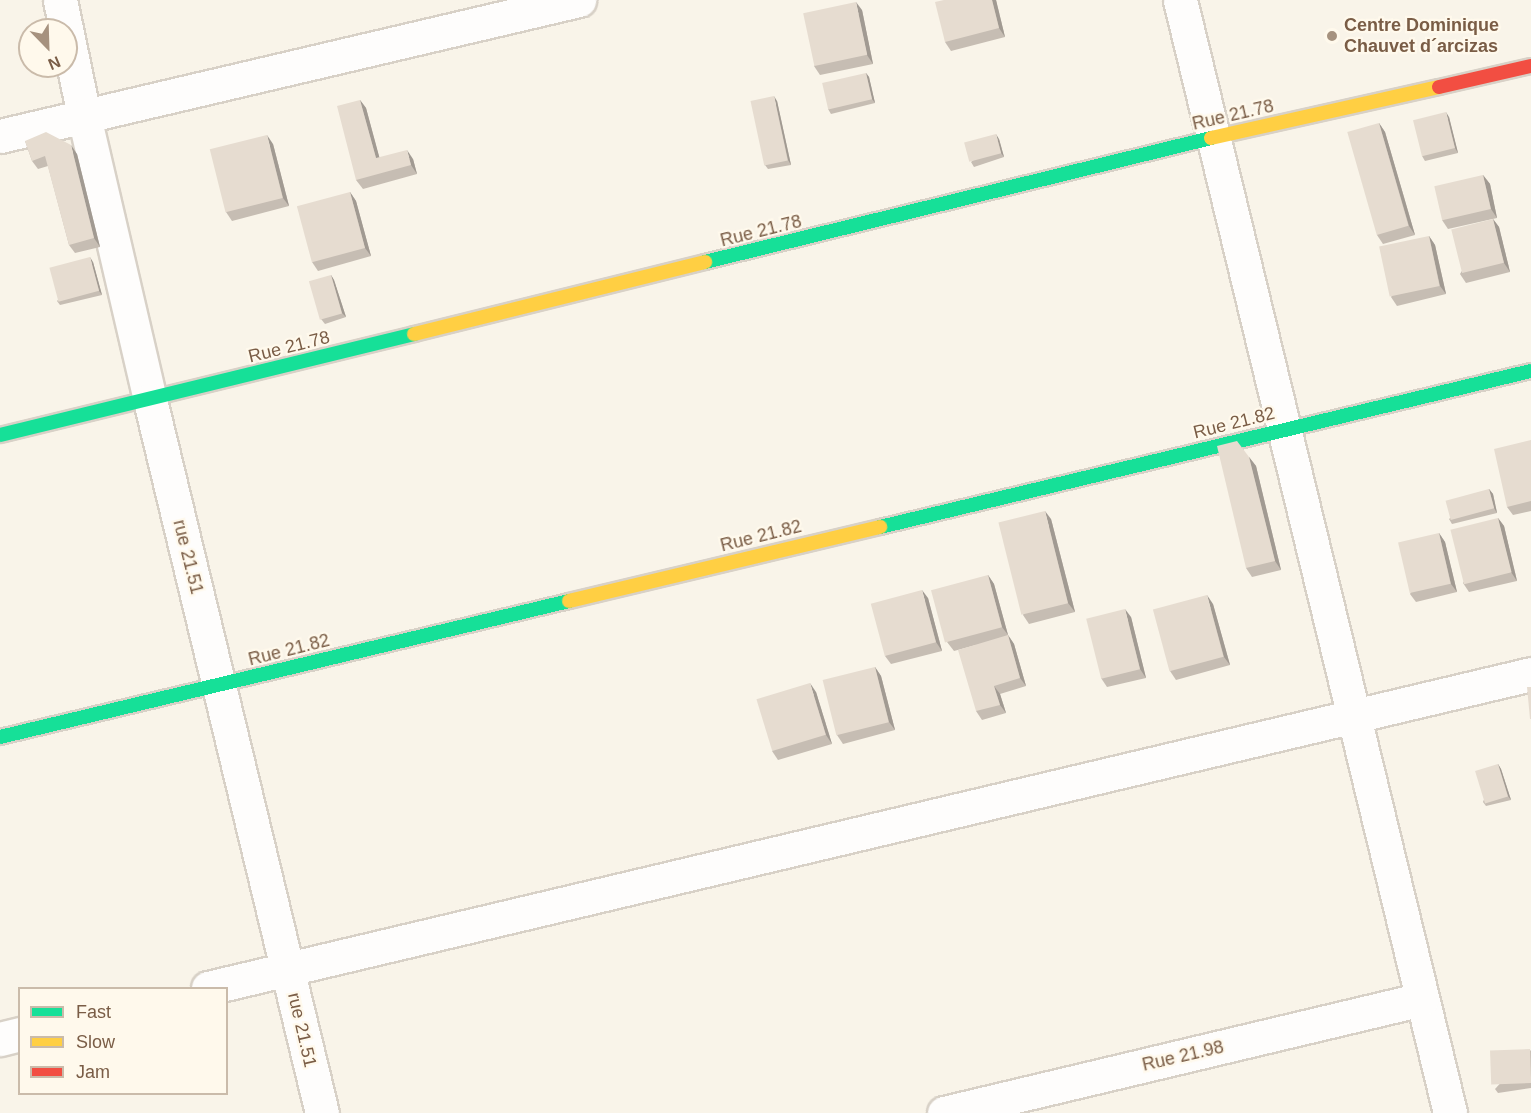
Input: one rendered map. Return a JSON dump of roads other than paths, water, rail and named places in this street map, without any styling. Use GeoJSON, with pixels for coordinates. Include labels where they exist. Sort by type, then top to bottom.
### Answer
{"type":"FeatureCollection","features":[{"type":"Feature","properties":{"kind":"street","name":"rue 21.51"},"geometry":{"type":"LineString","coordinates":[[60,0],[84,116],[150,400],[322,1113]]}},
{"type":"Feature","properties":{"kind":"street"},"geometry":{"type":"LineString","coordinates":[[0,136],[579,0]]}},
{"type":"Feature","properties":{"kind":"street"},"geometry":{"type":"LineString","coordinates":[[1180,0],[1450,1113]]}},
{"type":"Feature","properties":{"kind":"street","name":"Rue 21.78"},"geometry":{"type":"LineString","coordinates":[[0,435],[1213,138],[1531,66]]}},
{"type":"Feature","properties":{"kind":"street","name":"Rue 21.82"},"geometry":{"type":"LineString","coordinates":[[0,737],[1531,371]]}},
{"type":"Feature","properties":{"kind":"street"},"geometry":{"type":"LineString","coordinates":[[212,987],[1531,674]]}},
{"type":"Feature","properties":{"kind":"street","name":"Rue 21.98"},"geometry":{"type":"LineString","coordinates":[[944,1113],[1422,999]]}},
{"type":"Feature","properties":{"kind":"street"},"geometry":{"type":"LineString","coordinates":[[0,1038],[18,1034]]}},
{"type":"Feature","properties":{"kind":"place","name":"Centre Dominique Chauvet d´arcizas"},"geometry":{"type":"Point","coordinates":[1332,36]}}]}
